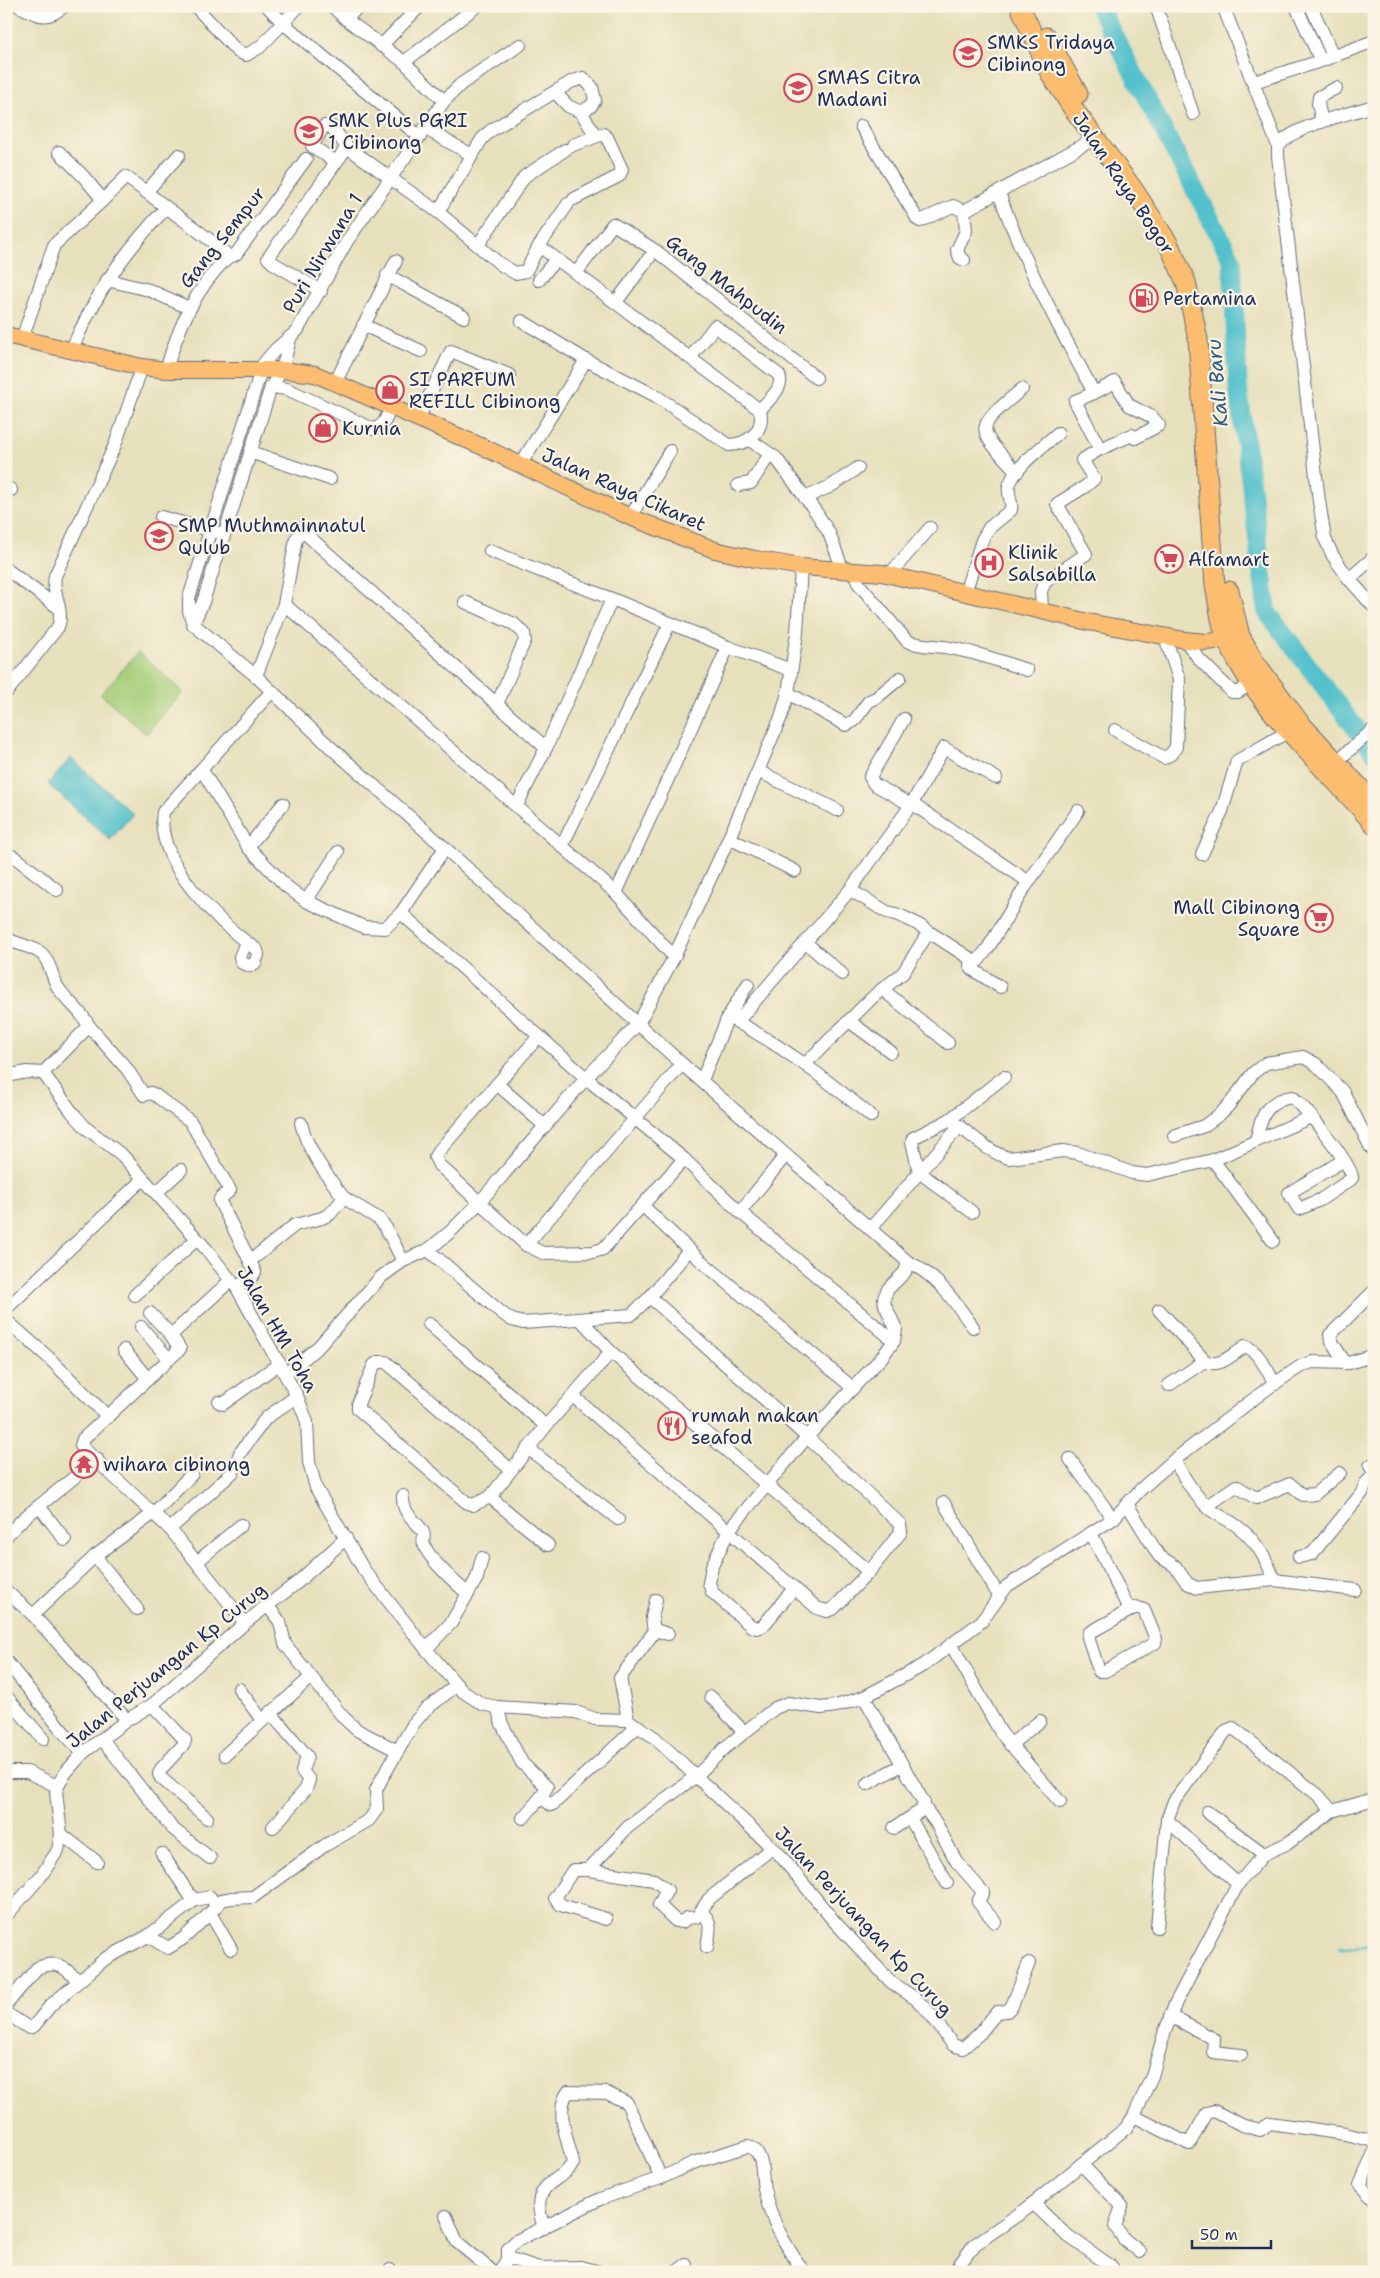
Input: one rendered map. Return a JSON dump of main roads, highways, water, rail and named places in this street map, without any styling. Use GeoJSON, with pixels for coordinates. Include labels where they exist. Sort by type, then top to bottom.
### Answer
{"type":"FeatureCollection","features":[{"type":"Feature","properties":{"kind":"highway","name":"Jalan Raya Bogor"},"geometry":{"type":"LineString","coordinates":[[1020,6],[1050,73],[1094,139],[1132,189],[1164,236],[1186,282],[1198,340],[1215,586],[1252,682],[1289,731],[1374,803]]}},
{"type":"Feature","properties":{"kind":"highway","name":"Jalan Raya Bogor"},"geometry":{"type":"LineString","coordinates":[[1033,6],[1045,34],[1081,98],[1152,197],[1177,236],[1198,280],[1210,340],[1227,583],[1234,638],[1374,824]]}},
{"type":"Feature","properties":{"kind":"main road","name":"Jalan Raya Cikaret"},"geometry":{"type":"LineString","coordinates":[[14,337],[71,352],[142,367],[166,370],[282,370],[315,374],[336,381],[630,517],[715,550],[801,567],[889,575],[1088,622],[1165,637],[1205,642],[1234,638]]}},
{"type":"Feature","properties":{"kind":"water"},"geometry":{"type":"Polygon","coordinates":[[[71,758],[133,814],[110,840],[48,784],[71,758]]]}},
{"type":"Feature","properties":{"kind":"waterway","name":"Kali Baru"},"geometry":{"type":"LineString","coordinates":[[1098,6],[1232,260],[1238,385],[1267,612],[1374,752]]}},
{"type":"Feature","properties":{"kind":"waterway"},"geometry":{"type":"LineString","coordinates":[[1340,1948],[1374,1945]]}},
{"type":"Feature","properties":{"kind":"place","name":"SMKS Tridaya Cibinong"},"geometry":{"type":"Point","coordinates":[968,53]}},
{"type":"Feature","properties":{"kind":"place","name":"SMAS Citra Madani"},"geometry":{"type":"Point","coordinates":[798,88]}},
{"type":"Feature","properties":{"kind":"place","name":"SMK Plus PGRI 1 Cibinong"},"geometry":{"type":"Point","coordinates":[309,131]}},
{"type":"Feature","properties":{"kind":"place","name":"Pertamina"},"geometry":{"type":"Point","coordinates":[1144,298]}},
{"type":"Feature","properties":{"kind":"place","name":"SI PARFUM REFILL Cibinong"},"geometry":{"type":"Point","coordinates":[390,390]}},
{"type":"Feature","properties":{"kind":"place","name":"Kurnia"},"geometry":{"type":"Point","coordinates":[323,428]}},
{"type":"Feature","properties":{"kind":"place","name":"SMP Muthmainnatul Qulub"},"geometry":{"type":"Point","coordinates":[159,536]}},
{"type":"Feature","properties":{"kind":"place","name":"Alfamart"},"geometry":{"type":"Point","coordinates":[1169,559]}},
{"type":"Feature","properties":{"kind":"place","name":"Klinik Salsabilla"},"geometry":{"type":"Point","coordinates":[989,563]}},
{"type":"Feature","properties":{"kind":"place","name":"Mall Cibinong Square"},"geometry":{"type":"Point","coordinates":[1319,918]}},
{"type":"Feature","properties":{"kind":"place","name":"rumah makan seafod"},"geometry":{"type":"Point","coordinates":[672,1426]}},
{"type":"Feature","properties":{"kind":"place","name":"wihara cibinong"},"geometry":{"type":"Point","coordinates":[84,1464]}}]}
